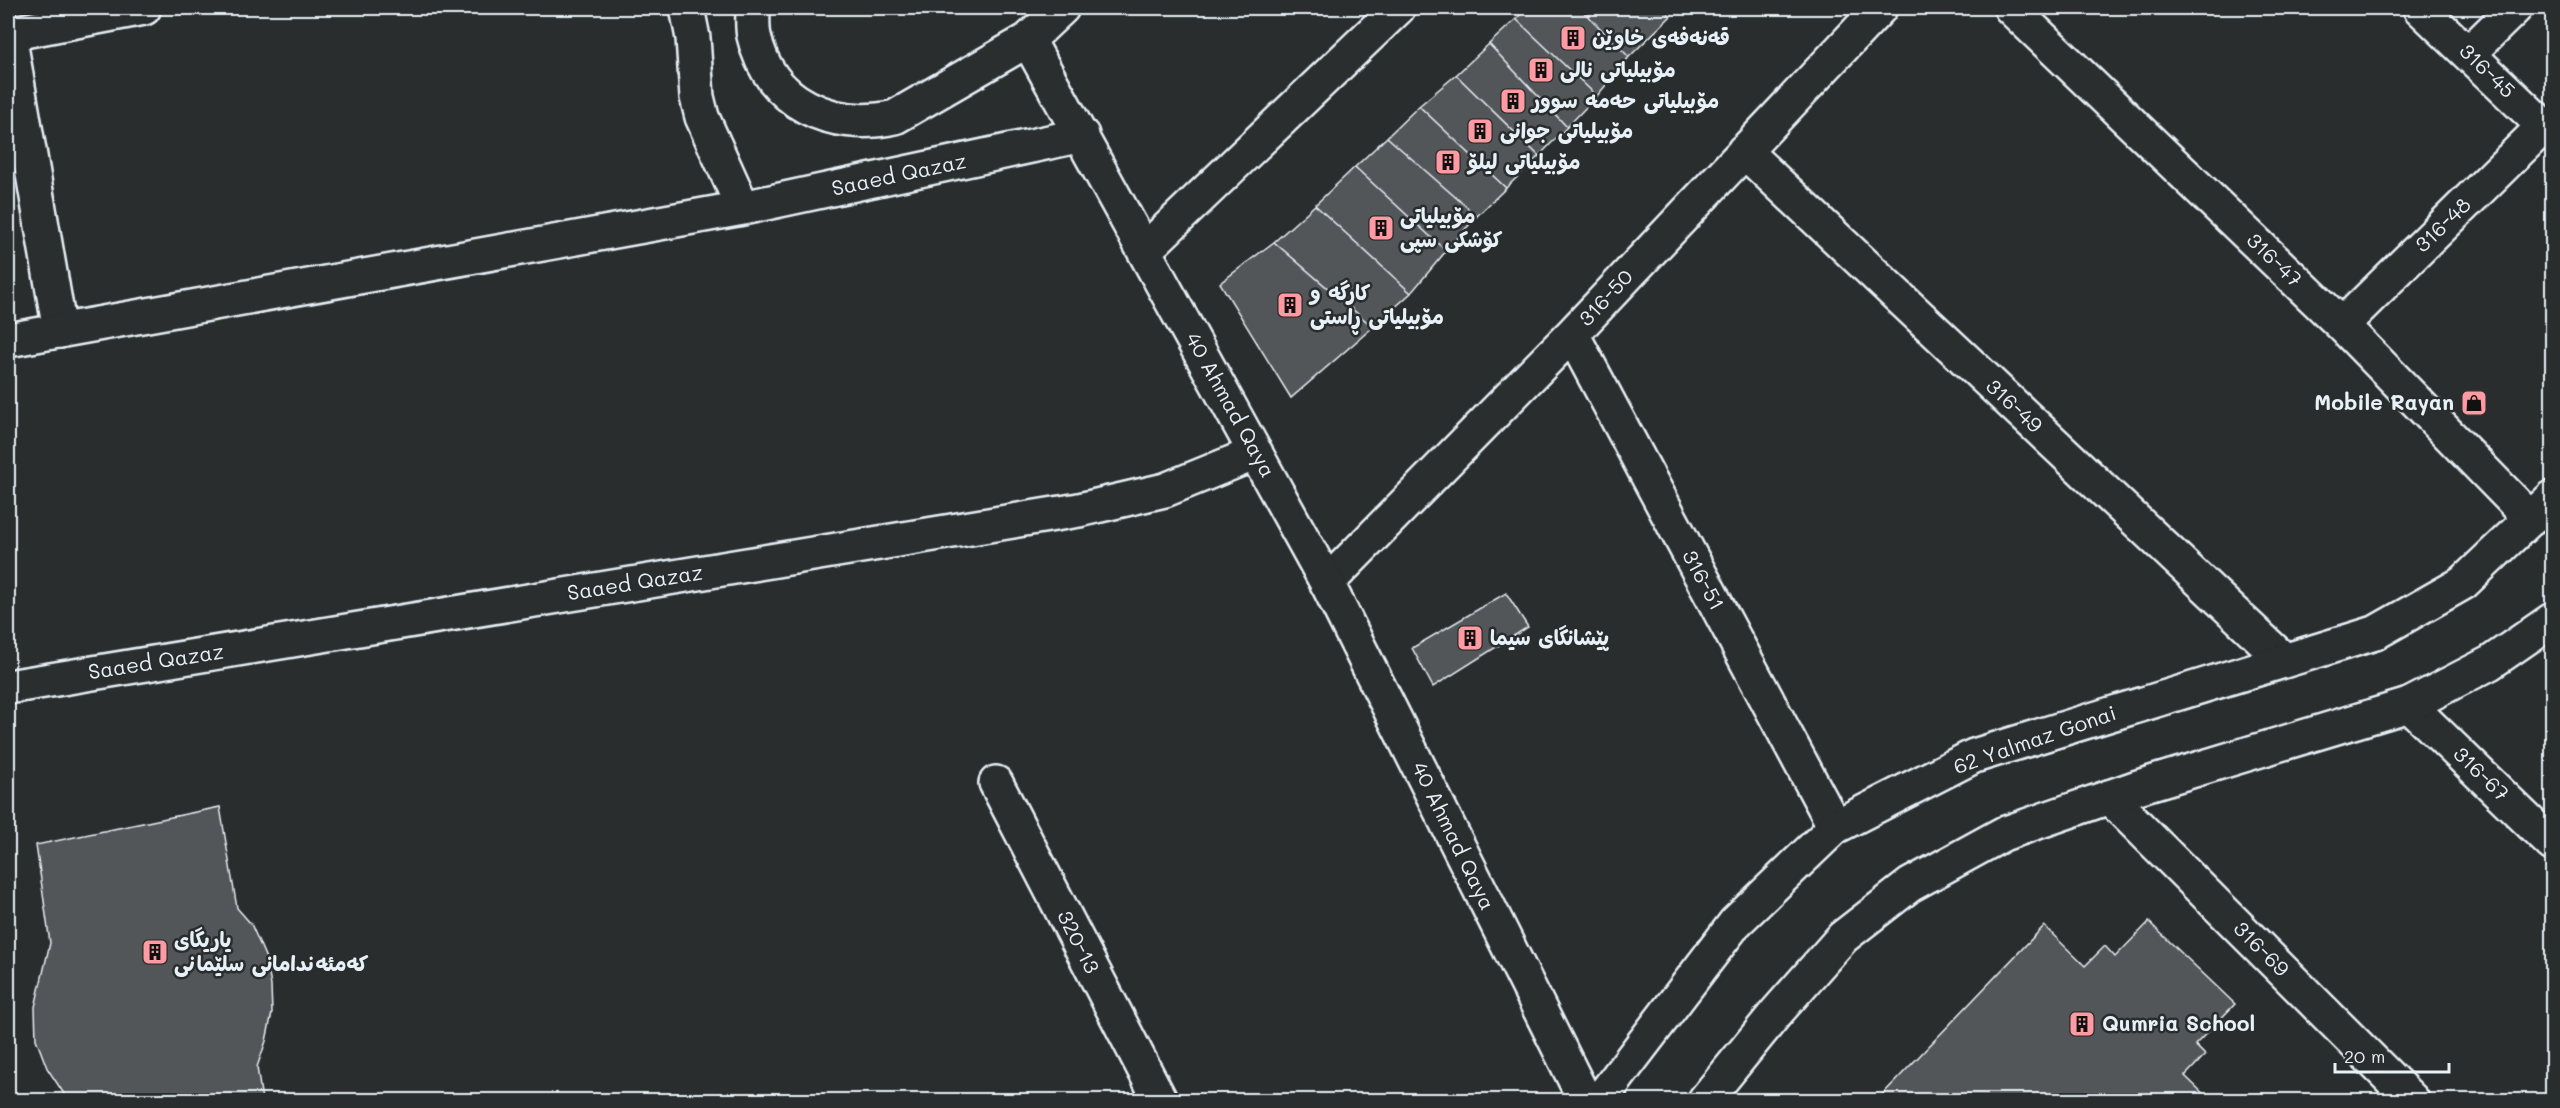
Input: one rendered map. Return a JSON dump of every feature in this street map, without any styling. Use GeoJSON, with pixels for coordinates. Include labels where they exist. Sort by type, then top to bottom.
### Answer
{"type":"FeatureCollection","features":[{"type":"Feature","properties":{"kind":"street"},"geometry":{"type":"LineString","coordinates":[[60,331],[8,34],[144,8]]}},
{"type":"Feature","properties":{"kind":"street"},"geometry":{"type":"LineString","coordinates":[[687,8],[693,38],[697,97],[702,117],[743,208]]}},
{"type":"Feature","properties":{"kind":"street"},"geometry":{"type":"LineString","coordinates":[[753,8],[754,34],[761,55],[771,75],[786,93],[826,117],[849,122],[872,122],[895,117],[1028,40],[1062,8]]}},
{"type":"Feature","properties":{"kind":"street"},"geometry":{"type":"LineString","coordinates":[[1145,250],[1398,8]]}},
{"type":"Feature","properties":{"kind":"street","name":"316-50"},"geometry":{"type":"LineString","coordinates":[[1327,583],[1572,334],[1880,8]]}},
{"type":"Feature","properties":{"kind":"street","name":"316-47"},"geometry":{"type":"LineString","coordinates":[[2011,8],[2342,325],[2542,508]]}},
{"type":"Feature","properties":{"kind":"street","name":"316-45"},"geometry":{"type":"LineString","coordinates":[[2420,8],[2548,130]]}},
{"type":"Feature","properties":{"kind":"street"},"geometry":{"type":"LineString","coordinates":[[2469,53],[2515,8]]}},
{"type":"Feature","properties":{"kind":"street","name":"40 Ahmad Qaya"},"geometry":{"type":"LineString","coordinates":[[1028,40],[1327,583],[1584,1101]]}},
{"type":"Feature","properties":{"kind":"street","name":"316-48"},"geometry":{"type":"LineString","coordinates":[[2342,325],[2548,130]]}},
{"type":"Feature","properties":{"kind":"street","name":"Saaed Qazaz"},"geometry":{"type":"LineString","coordinates":[[8,340],[743,208],[1082,135]]}},
{"type":"Feature","properties":{"kind":"street","name":"316-49"},"geometry":{"type":"LineString","coordinates":[[1744,151],[2284,660]]}},
{"type":"Feature","properties":{"kind":"street","name":"316-51"},"geometry":{"type":"LineString","coordinates":[[1572,334],[1835,827]]}},
{"type":"Feature","properties":{"kind":"street","name":"Saaed Qazaz"},"geometry":{"type":"LineString","coordinates":[[8,687],[1079,510],[1165,490],[1256,453]]}},
{"type":"Feature","properties":{"kind":"street","name":"62 Yalmaz Gonai"},"geometry":{"type":"LineString","coordinates":[[1600,1101],[1735,923],[1835,827],[1974,756],[2374,633],[2463,583],[2542,508]]}},
{"type":"Feature","properties":{"kind":"street"},"geometry":{"type":"LineString","coordinates":[[1705,1101],[1776,1013],[1843,937],[1910,885],[2003,834],[2109,797],[2409,705],[2490,663],[2553,620]]}},
{"type":"Feature","properties":{"kind":"street","name":"316-67"},"geometry":{"type":"LineString","coordinates":[[2409,705],[2553,844]]}},
{"type":"Feature","properties":{"kind":"street","name":"320-13"},"geometry":{"type":"LineString","coordinates":[[996,783],[1160,1101]]}},
{"type":"Feature","properties":{"kind":"street","name":"316-69"},"geometry":{"type":"LineString","coordinates":[[2109,797],[2412,1101]]}},
{"type":"Feature","properties":{"kind":"building","name":"قەنەفەی خاوێن"},"geometry":{"type":"Polygon","coordinates":[[[1527,8],[1580,8],[1629,57],[1597,96],[1516,19],[1527,8]]]}},
{"type":"Feature","properties":{"kind":"building","name":"مۆبیلیاتی نالی"},"geometry":{"type":"Polygon","coordinates":[[[1580,8],[1662,8],[1671,16],[1629,57],[1580,8]]]}},
{"type":"Feature","properties":{"kind":"building","name":"مۆبیلیاتی نالی"},"geometry":{"type":"Polygon","coordinates":[[[1516,19],[1597,96],[1567,127],[1489,44],[1516,19]]]}},
{"type":"Feature","properties":{"kind":"building","name":"مۆبیلیاتی حەمە سوور"},"geometry":{"type":"Polygon","coordinates":[[[1489,44],[1567,127],[1539,156],[1456,75],[1489,44]]]}},
{"type":"Feature","properties":{"kind":"building","name":"مۆبیلیاتی جوانی"},"geometry":{"type":"Polygon","coordinates":[[[1456,75],[1539,156],[1506,188],[1419,106],[1456,75]]]}},
{"type":"Feature","properties":{"kind":"building","name":"مۆبیلیاتی لیلۆ"},"geometry":{"type":"Polygon","coordinates":[[[1419,106],[1506,188],[1477,216],[1387,137],[1419,106]]]}},
{"type":"Feature","properties":{"kind":"building"},"geometry":{"type":"Polygon","coordinates":[[[1387,137],[1477,216],[1446,251],[1355,167],[1387,137]]]}},
{"type":"Feature","properties":{"kind":"building","name":"مۆبیلیاتی کۆشکی سپی"},"geometry":{"type":"Polygon","coordinates":[[[1355,167],[1446,251],[1411,293],[1315,205],[1355,167]]]}},
{"type":"Feature","properties":{"kind":"building"},"geometry":{"type":"Polygon","coordinates":[[[1315,205],[1411,293],[1373,327],[1274,242],[1315,205]]]}},
{"type":"Feature","properties":{"kind":"building","name":"کارگە و مۆبیلیاتی ڕاستی"},"geometry":{"type":"Polygon","coordinates":[[[1274,242],[1373,327],[1291,398],[1220,283],[1274,242]]]}},
{"type":"Feature","properties":{"kind":"building","name":"پێشانگای سیما"},"geometry":{"type":"Polygon","coordinates":[[[1506,593],[1528,627],[1433,687],[1412,648],[1506,593]]]}},
{"type":"Feature","properties":{"kind":"building","name":"یاریگای کەمئەندامانی سلێمانی"},"geometry":{"type":"Polygon","coordinates":[[[220,807],[237,908],[251,924],[259,942],[267,961],[271,986],[272,1013],[257,1067],[262,1100],[68,1100],[47,1068],[36,1039],[35,1007],[50,943],[36,845],[220,807]]]}},
{"type":"Feature","properties":{"kind":"building","name":"Qumria School"},"geometry":{"type":"Polygon","coordinates":[[[2149,922],[2235,1004],[2195,1045],[2205,1055],[2185,1076],[2210,1100],[1887,1100],[1882,1095],[2044,926],[2085,966],[2105,946],[2115,957],[2149,922]]]}},
{"type":"Feature","properties":{"kind":"place","name":"قەنەفەی خاوێن"},"geometry":{"type":"Point","coordinates":[1573,38]}},
{"type":"Feature","properties":{"kind":"place","name":"مۆبیلیاتی نالی"},"geometry":{"type":"Point","coordinates":[1541,70]}},
{"type":"Feature","properties":{"kind":"place","name":"مۆبیلیاتی حەمە سوور"},"geometry":{"type":"Point","coordinates":[1513,101]}},
{"type":"Feature","properties":{"kind":"place","name":"مۆبیلیاتی جوانی"},"geometry":{"type":"Point","coordinates":[1480,131]}},
{"type":"Feature","properties":{"kind":"place","name":"مۆبیلیاتی لیلۆ"},"geometry":{"type":"Point","coordinates":[1448,162]}},
{"type":"Feature","properties":{"kind":"place","name":"مۆبیلیاتی کۆشکی سپی"},"geometry":{"type":"Point","coordinates":[1381,228]}},
{"type":"Feature","properties":{"kind":"place","name":"کارگە و مۆبیلیاتی ڕاستی"},"geometry":{"type":"Point","coordinates":[1290,305]}},
{"type":"Feature","properties":{"kind":"place","name":"Mobile Rayan"},"geometry":{"type":"Point","coordinates":[2474,403]}},
{"type":"Feature","properties":{"kind":"place","name":"پێشانگای سیما"},"geometry":{"type":"Point","coordinates":[1470,638]}},
{"type":"Feature","properties":{"kind":"place","name":"یاریگای کەمئەندامانی سلێمانی"},"geometry":{"type":"Point","coordinates":[155,952]}},
{"type":"Feature","properties":{"kind":"place","name":"Qumria School"},"geometry":{"type":"Point","coordinates":[2082,1024]}}]}
